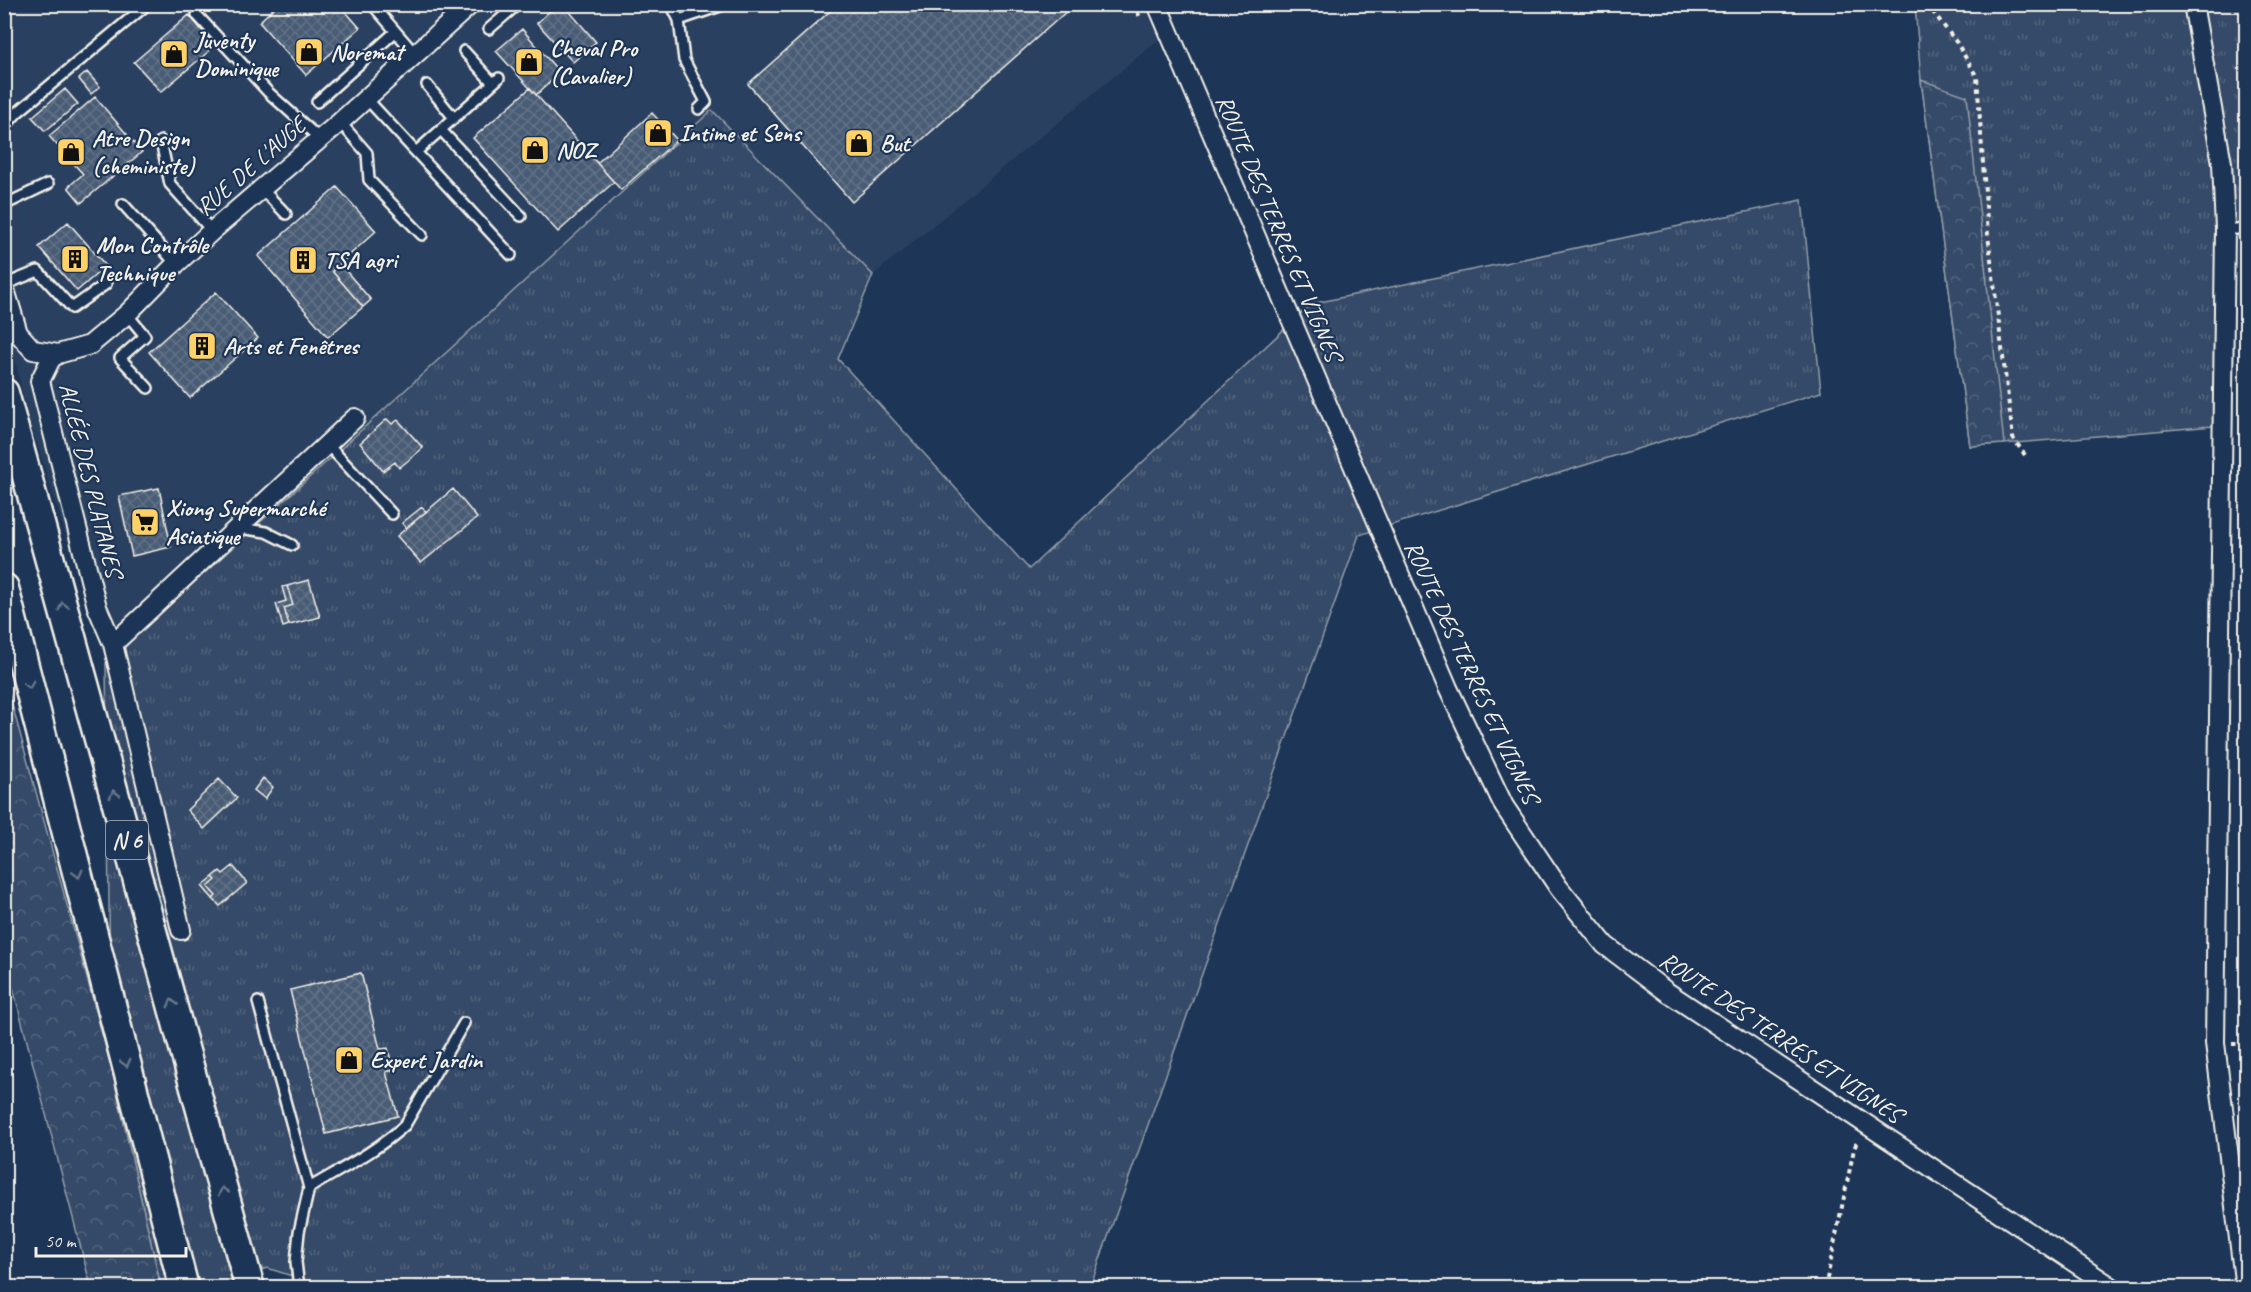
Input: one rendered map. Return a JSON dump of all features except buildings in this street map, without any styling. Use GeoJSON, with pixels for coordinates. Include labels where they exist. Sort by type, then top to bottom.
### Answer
{"type":"FeatureCollection","features":[{"type":"Feature","properties":{"kind":"main road","name":"N 6"},"geometry":{"type":"LineString","coordinates":[[4,393],[250,1287]]}},
{"type":"Feature","properties":{"kind":"main road","name":"N 6"},"geometry":{"type":"LineString","coordinates":[[4,588],[184,1287]]}},
{"type":"Feature","properties":{"kind":"street","name":"ROUTE DES TERRES ET VIGNES"},"geometry":{"type":"LineString","coordinates":[[1157,4],[1448,688],[1504,806],[1559,888],[1605,945],[1667,992],[1862,1130],[2113,1287]]}},
{"type":"Feature","properties":{"kind":"street"},"geometry":{"type":"LineString","coordinates":[[2193,4],[2222,162],[2225,229],[2215,1043],[2245,1287]]}},
{"type":"Feature","properties":{"kind":"street","name":"RUE DE L'AUGE"},"geometry":{"type":"LineString","coordinates":[[58,354],[90,345],[127,314],[212,231],[340,122],[466,6]]}},
{"type":"Feature","properties":{"kind":"street","name":"ALLÉE DES PLATANES"},"geometry":{"type":"LineString","coordinates":[[4,285],[18,333],[33,351],[58,354]]}},
{"type":"Feature","properties":{"kind":"street","name":"ALLÉE DES PLATANES"},"geometry":{"type":"LineString","coordinates":[[58,354],[51,359],[39,381],[97,607],[113,644],[181,930]]}},
{"type":"Feature","properties":{"kind":"street"},"geometry":{"type":"LineString","coordinates":[[113,644],[355,418]]}},
{"type":"Feature","properties":{"kind":"lane"},"geometry":{"type":"LineString","coordinates":[[372,4],[415,54]]}},
{"type":"Feature","properties":{"kind":"lane"},"geometry":{"type":"LineString","coordinates":[[489,29],[518,4]]}},
{"type":"Feature","properties":{"kind":"lane"},"geometry":{"type":"LineString","coordinates":[[671,4],[680,20],[684,60],[706,102],[699,109]]}},
{"type":"Feature","properties":{"kind":"lane"},"geometry":{"type":"LineString","coordinates":[[680,20],[726,4]]}},
{"type":"Feature","properties":{"kind":"lane"},"geometry":{"type":"LineString","coordinates":[[4,126],[144,7]]}},
{"type":"Feature","properties":{"kind":"lane"},"geometry":{"type":"LineString","coordinates":[[197,15],[268,92],[320,139]]}},
{"type":"Feature","properties":{"kind":"lane"},"geometry":{"type":"LineString","coordinates":[[318,102],[396,32]]}},
{"type":"Feature","properties":{"kind":"lane"},"geometry":{"type":"LineString","coordinates":[[416,152],[496,81],[464,51]]}},
{"type":"Feature","properties":{"kind":"lane"},"geometry":{"type":"LineString","coordinates":[[427,86],[454,118]]}},
{"type":"Feature","properties":{"kind":"lane"},"geometry":{"type":"LineString","coordinates":[[366,98],[511,255]]}},
{"type":"Feature","properties":{"kind":"lane"},"geometry":{"type":"LineString","coordinates":[[340,122],[367,153],[369,180],[422,235]]}},
{"type":"Feature","properties":{"kind":"lane"},"geometry":{"type":"LineString","coordinates":[[441,130],[520,216]]}},
{"type":"Feature","properties":{"kind":"lane"},"geometry":{"type":"LineString","coordinates":[[161,141],[170,184],[212,231]]}},
{"type":"Feature","properties":{"kind":"lane"},"geometry":{"type":"LineString","coordinates":[[4,205],[48,184]]}},
{"type":"Feature","properties":{"kind":"lane"},"geometry":{"type":"LineString","coordinates":[[261,189],[286,214]]}},
{"type":"Feature","properties":{"kind":"lane"},"geometry":{"type":"LineString","coordinates":[[123,204],[176,264]]}},
{"type":"Feature","properties":{"kind":"lane"},"geometry":{"type":"LineString","coordinates":[[2225,229],[2247,229]]}},
{"type":"Feature","properties":{"kind":"lane"},"geometry":{"type":"LineString","coordinates":[[4,285],[38,271],[72,308],[106,284]]}},
{"type":"Feature","properties":{"kind":"lane"},"geometry":{"type":"LineString","coordinates":[[127,314],[145,336],[120,358],[148,388]]}},
{"type":"Feature","properties":{"kind":"lane"},"geometry":{"type":"LineString","coordinates":[[327,444],[392,514]]}},
{"type":"Feature","properties":{"kind":"lane"},"geometry":{"type":"LineString","coordinates":[[239,528],[266,532],[292,545]]}},
{"type":"Feature","properties":{"kind":"lane"},"geometry":{"type":"LineString","coordinates":[[258,1002],[309,1188],[299,1232],[296,1262],[299,1287]]}},
{"type":"Feature","properties":{"kind":"lane"},"geometry":{"type":"LineString","coordinates":[[309,1188],[358,1160],[396,1134],[405,1125],[464,1023]]}},
{"type":"Feature","properties":{"kind":"path"},"geometry":{"type":"LineString","coordinates":[[1133,4],[1143,23]]}},
{"type":"Feature","properties":{"kind":"path"},"geometry":{"type":"LineString","coordinates":[[1927,4],[1957,43],[1977,77],[1988,235],[2013,438],[2025,455]]}},
{"type":"Feature","properties":{"kind":"path"},"geometry":{"type":"LineString","coordinates":[[1862,1130],[1869,1144]]}},
{"type":"Feature","properties":{"kind":"path"},"geometry":{"type":"LineString","coordinates":[[1825,1287],[1854,1149],[1862,1130]]}},
{"type":"Feature","properties":{"kind":"shaded area"},"geometry":{"type":"Polygon","coordinates":[[[1167,4],[1178,24],[873,275],[712,111],[106,663],[27,412],[5,316],[4,5],[1167,4]]]}},
{"type":"Feature","properties":{"kind":"green space"},"geometry":{"type":"Polygon","coordinates":[[[1915,5],[2246,5],[2246,237],[2216,238],[2213,426],[1970,446],[1921,80],[1915,5]]]}},
{"type":"Feature","properties":{"kind":"green space"},"geometry":{"type":"Polygon","coordinates":[[[1921,80],[1967,96],[2004,444],[1970,446],[1921,80]]]}},
{"type":"Feature","properties":{"kind":"green space"},"geometry":{"type":"Polygon","coordinates":[[[712,110],[873,275],[838,359],[1029,569],[1311,304],[1802,200],[1821,392],[1359,535],[1090,1287],[330,1288],[267,1268],[215,1287],[161,1287],[111,1066],[106,663],[712,110]]]}},
{"type":"Feature","properties":{"kind":"green space"},"geometry":{"type":"Polygon","coordinates":[[[4,675],[111,1066],[161,1287],[91,1287],[5,957],[4,675]]]}},
{"type":"Feature","properties":{"kind":"place","name":"Noremat"},"geometry":{"type":"Point","coordinates":[309,52]}},
{"type":"Feature","properties":{"kind":"place","name":"Juventy Dominique"},"geometry":{"type":"Point","coordinates":[174,54]}},
{"type":"Feature","properties":{"kind":"place","name":"Cheval Pro (Cavalier)"},"geometry":{"type":"Point","coordinates":[529,62]}},
{"type":"Feature","properties":{"kind":"place","name":"Intime et Sens"},"geometry":{"type":"Point","coordinates":[658,133]}},
{"type":"Feature","properties":{"kind":"place","name":"But"},"geometry":{"type":"Point","coordinates":[859,143]}},
{"type":"Feature","properties":{"kind":"place","name":"NOZ"},"geometry":{"type":"Point","coordinates":[535,150]}},
{"type":"Feature","properties":{"kind":"place","name":"Atre Design (cheministe)"},"geometry":{"type":"Point","coordinates":[71,152]}},
{"type":"Feature","properties":{"kind":"place","name":"Mon Contrôle Technique"},"geometry":{"type":"Point","coordinates":[75,259]}},
{"type":"Feature","properties":{"kind":"place","name":"TSA agri"},"geometry":{"type":"Point","coordinates":[303,260]}},
{"type":"Feature","properties":{"kind":"place","name":"Arts et Fenêtres"},"geometry":{"type":"Point","coordinates":[202,346]}},
{"type":"Feature","properties":{"kind":"place","name":"Xiong Supermarché Asiatique"},"geometry":{"type":"Point","coordinates":[145,522]}},
{"type":"Feature","properties":{"kind":"place","name":"Expert Jardin"},"geometry":{"type":"Point","coordinates":[349,1060]}}]}
